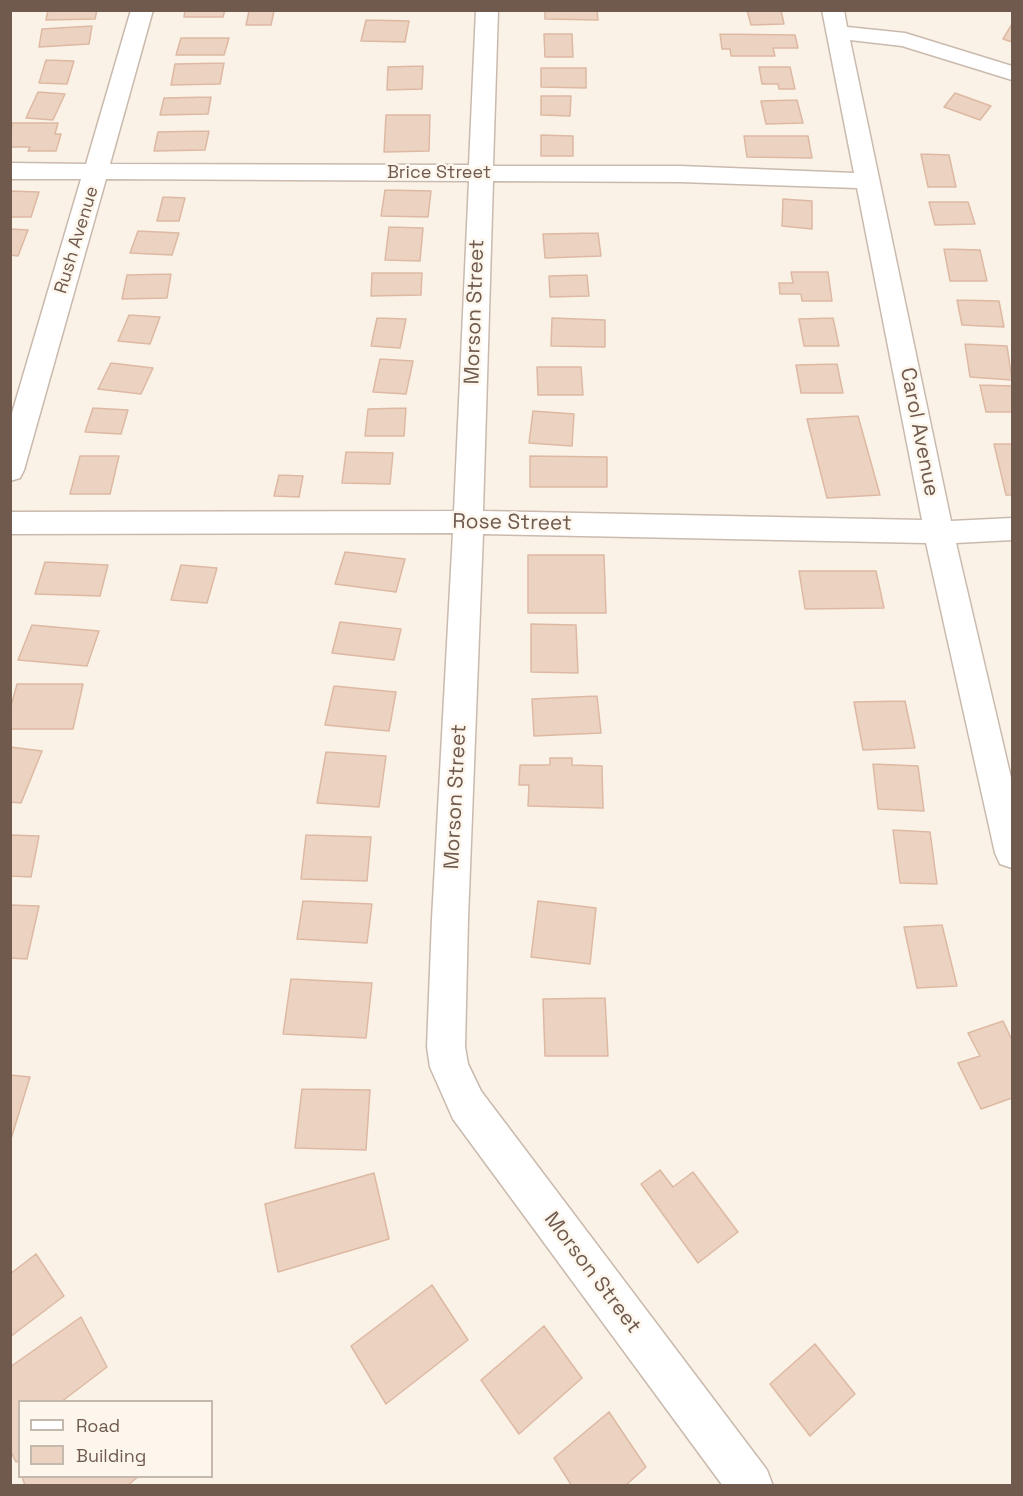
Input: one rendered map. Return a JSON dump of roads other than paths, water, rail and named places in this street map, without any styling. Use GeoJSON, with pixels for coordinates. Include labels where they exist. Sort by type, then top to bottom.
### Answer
{"type":"FeatureCollection","features":[{"type":"Feature","properties":{"kind":"street","name":"Rush Avenue"},"geometry":{"type":"LineString","coordinates":[[10,470],[142,10]]}},
{"type":"Feature","properties":{"kind":"street","name":"Morson Street"},"geometry":{"type":"LineString","coordinates":[[486,10],[461,718],[449,942],[446,1047],[449,1067],[467,1105],[751,1485]]}},
{"type":"Feature","properties":{"kind":"street"},"geometry":{"type":"LineString","coordinates":[[835,22],[875,35],[905,40],[1012,73]]}},
{"type":"Feature","properties":{"kind":"street","name":"Carol Avenue"},"geometry":{"type":"LineString","coordinates":[[835,22],[939,533],[1012,853]]}},
{"type":"Feature","properties":{"kind":"street","name":"Brice Street"},"geometry":{"type":"LineString","coordinates":[[10,171],[680,174],[868,181]]}},
{"type":"Feature","properties":{"kind":"street","name":"Rose Street"},"geometry":{"type":"LineString","coordinates":[[10,523],[467,522],[902,530],[939,533],[1012,529]]}}]}
